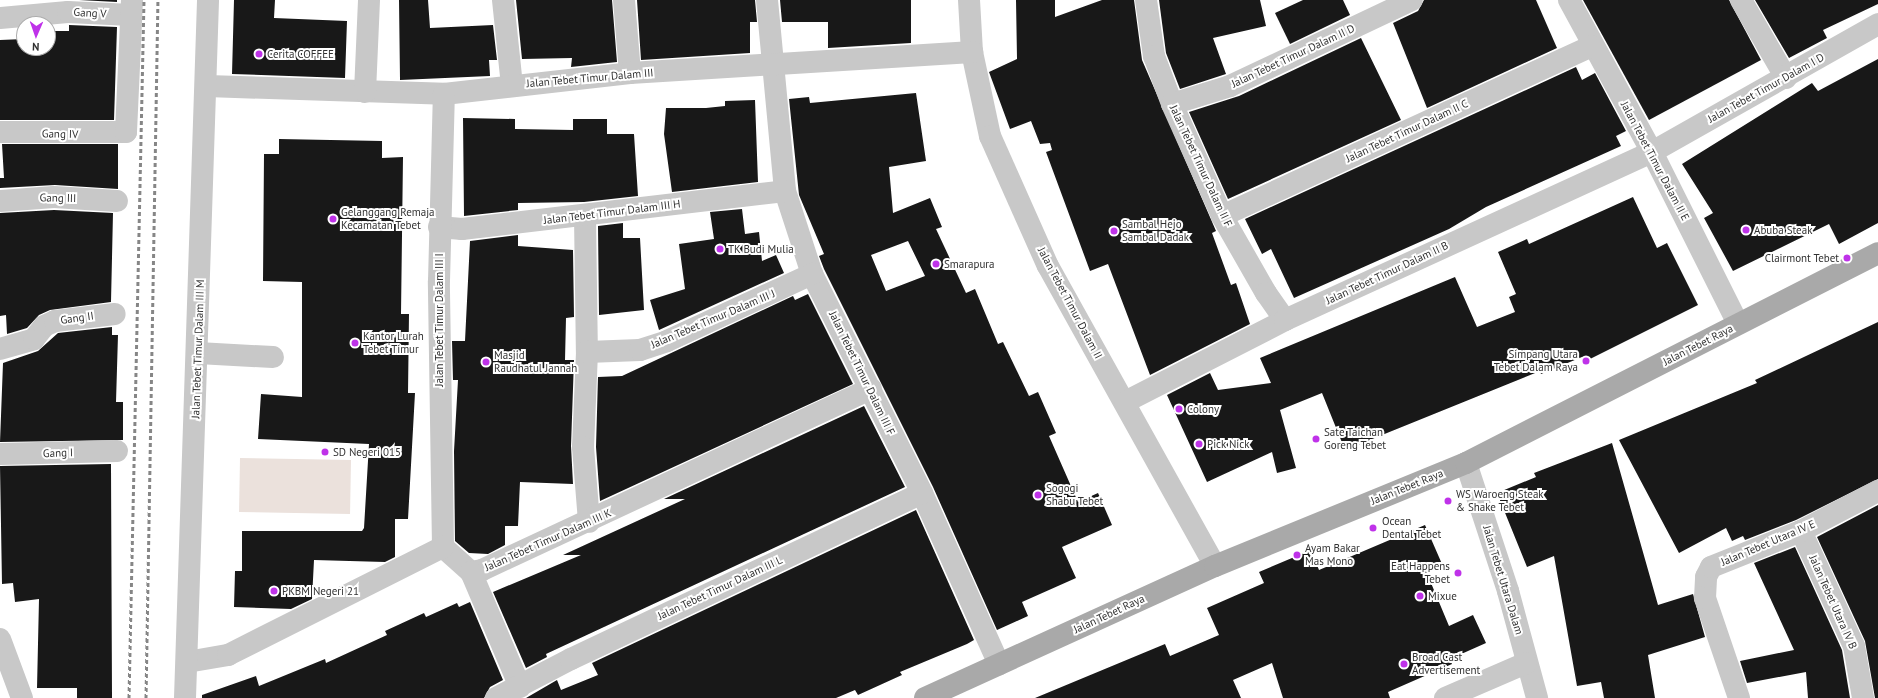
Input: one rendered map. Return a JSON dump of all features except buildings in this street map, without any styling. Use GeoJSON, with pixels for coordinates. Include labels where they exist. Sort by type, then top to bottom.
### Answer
{"type":"FeatureCollection","features":[{"type":"Feature","properties":{"kind":"main road","name":"Jalan Tebet Raya"},"geometry":{"type":"LineString","coordinates":[[925,698],[1215,566],[1466,463],[1878,253]]}},
{"type":"Feature","properties":{"kind":"street","name":"Jalan Tebet Timur Dalam III M"},"geometry":{"type":"LineString","coordinates":[[185,698],[198,353],[208,0]]}},
{"type":"Feature","properties":{"kind":"street"},"geometry":{"type":"LineString","coordinates":[[365,92],[369,0]]}},
{"type":"Feature","properties":{"kind":"street"},"geometry":{"type":"LineString","coordinates":[[503,0],[512,86]]}},
{"type":"Feature","properties":{"kind":"street"},"geometry":{"type":"LineString","coordinates":[[624,0],[630,73]]}},
{"type":"Feature","properties":{"kind":"street","name":"Jalan Tebet Timur Dalam III F"},"geometry":{"type":"LineString","coordinates":[[767,0],[785,191],[812,274],[922,493],[999,664]]}},
{"type":"Feature","properties":{"kind":"street","name":"Jalan Tebet Timur Dalam II"},"geometry":{"type":"LineString","coordinates":[[969,0],[972,52],[990,136],[1048,266],[1215,566]]}},
{"type":"Feature","properties":{"kind":"street","name":"Jalan Tebet Timur Dalam II F"},"geometry":{"type":"LineString","coordinates":[[1146,0],[1154,56],[1172,104],[1222,216],[1266,293],[1285,320]]}},
{"type":"Feature","properties":{"kind":"street","name":"Jalan Tebet Timur Dalam II D"},"geometry":{"type":"LineString","coordinates":[[1172,104],[1230,86],[1412,0]]}},
{"type":"Feature","properties":{"kind":"street","name":"Jalan Tebet Timur Dalam II E"},"geometry":{"type":"LineString","coordinates":[[1569,0],[1592,46],[1652,152],[1738,324]]}},
{"type":"Feature","properties":{"kind":"street"},"geometry":{"type":"LineString","coordinates":[[1741,0],[1786,78]]}},
{"type":"Feature","properties":{"kind":"street","name":"Gang V"},"geometry":{"type":"LineString","coordinates":[[0,18],[132,7]]}},
{"type":"Feature","properties":{"kind":"street","name":"Gang IV"},"geometry":{"type":"LineString","coordinates":[[0,132],[121,134],[128,129],[132,7]]}},
{"type":"Feature","properties":{"kind":"street","name":"Jalan Tebet Timur Dalam I D"},"geometry":{"type":"LineString","coordinates":[[1652,152],[1786,78],[1878,24]]}},
{"type":"Feature","properties":{"kind":"street","name":"Jalan Tebet Timur Dalam II C"},"geometry":{"type":"LineString","coordinates":[[1222,216],[1592,46]]}},
{"type":"Feature","properties":{"kind":"street","name":"Jalan Tebet Timur Dalam III"},"geometry":{"type":"LineString","coordinates":[[206,86],[444,94],[630,73],[774,67],[972,52]]}},
{"type":"Feature","properties":{"kind":"street","name":"Jalan Tebet Timur Dalam III I"},"geometry":{"type":"LineString","coordinates":[[443,547],[439,227],[444,94]]}},
{"type":"Feature","properties":{"kind":"street","name":"Jalan Tebet Timur Dalam II B"},"geometry":{"type":"LineString","coordinates":[[1125,402],[1285,320],[1652,152]]}},
{"type":"Feature","properties":{"kind":"street","name":"Jalan Tebet Timur Dalam III H"},"geometry":{"type":"LineString","coordinates":[[439,227],[462,229],[585,216],[785,191]]}},
{"type":"Feature","properties":{"kind":"street","name":"Gang III"},"geometry":{"type":"LineString","coordinates":[[0,201],[54,197],[117,201]]}},
{"type":"Feature","properties":{"kind":"street"},"geometry":{"type":"LineString","coordinates":[[585,216],[587,352],[583,447],[589,522]]}},
{"type":"Feature","properties":{"kind":"street","name":"Jalan Tebet Timur Dalam III J"},"geometry":{"type":"LineString","coordinates":[[587,352],[640,350],[660,343],[812,274]]}},
{"type":"Feature","properties":{"kind":"street","name":"Gang II"},"geometry":{"type":"LineString","coordinates":[[0,349],[34,339],[44,326],[54,321],[115,314]]}},
{"type":"Feature","properties":{"kind":"street"},"geometry":{"type":"LineString","coordinates":[[198,353],[273,357]]}},
{"type":"Feature","properties":{"kind":"street","name":"Jalan Tebet Timur Dalam III K"},"geometry":{"type":"LineString","coordinates":[[443,547],[471,572],[589,522],[871,389]]}},
{"type":"Feature","properties":{"kind":"street","name":"Gang I"},"geometry":{"type":"LineString","coordinates":[[0,454],[117,451]]}},
{"type":"Feature","properties":{"kind":"street","name":"Jalan Tebet Utara Dalam"},"geometry":{"type":"LineString","coordinates":[[1466,463],[1508,591],[1526,663],[1537,698]]}},
{"type":"Feature","properties":{"kind":"street","name":"Jalan Tebet Utara IV E"},"geometry":{"type":"LineString","coordinates":[[1739,698],[1705,598],[1706,577],[1711,567],[1801,531],[1878,491]]}},
{"type":"Feature","properties":{"kind":"street","name":"Jalan Tebet Timur Dalam III L"},"geometry":{"type":"LineString","coordinates":[[496,698],[520,687],[571,658],[922,493]]}},
{"type":"Feature","properties":{"kind":"street","name":"Jalan Tebet Utara IV B"},"geometry":{"type":"LineString","coordinates":[[1801,531],[1854,646],[1863,698]]}},
{"type":"Feature","properties":{"kind":"street"},"geometry":{"type":"LineString","coordinates":[[187,662],[228,655],[443,547]]}},
{"type":"Feature","properties":{"kind":"street"},"geometry":{"type":"LineString","coordinates":[[471,572],[520,687]]}},
{"type":"Feature","properties":{"kind":"street"},"geometry":{"type":"LineString","coordinates":[[0,639],[22,698]]}},
{"type":"Feature","properties":{"kind":"street"},"geometry":{"type":"LineString","coordinates":[[1445,698],[1526,663]]}},
{"type":"Feature","properties":{"kind":"shaded area"},"geometry":{"type":"Polygon","coordinates":[[[240,458],[351,460],[350,514],[239,512],[240,458]]]}},
{"type":"Feature","properties":{"kind":"railway"},"geometry":{"type":"LineString","coordinates":[[129,698],[144,0]]}},
{"type":"Feature","properties":{"kind":"railway"},"geometry":{"type":"LineString","coordinates":[[146,698],[158,0]]}},
{"type":"Feature","properties":{"kind":"place","name":"Cerita COFFEE"},"geometry":{"type":"Point","coordinates":[259,54]}},
{"type":"Feature","properties":{"kind":"place","name":"Gelanggang Remaja Kecamatan Tebet"},"geometry":{"type":"Point","coordinates":[333,219]}},
{"type":"Feature","properties":{"kind":"place","name":"Abuba Steak"},"geometry":{"type":"Point","coordinates":[1746,230]}},
{"type":"Feature","properties":{"kind":"place","name":"Sambal Hejo Sambal Dadak"},"geometry":{"type":"Point","coordinates":[1114,231]}},
{"type":"Feature","properties":{"kind":"place","name":"TK Budi Mulia"},"geometry":{"type":"Point","coordinates":[720,249]}},
{"type":"Feature","properties":{"kind":"place","name":"Clairmont Tebet"},"geometry":{"type":"Point","coordinates":[1847,258]}},
{"type":"Feature","properties":{"kind":"place","name":"Smarapura"},"geometry":{"type":"Point","coordinates":[936,264]}},
{"type":"Feature","properties":{"kind":"place","name":"Kantor Lurah Tebet Timur"},"geometry":{"type":"Point","coordinates":[355,343]}},
{"type":"Feature","properties":{"kind":"place","name":"Simpang Utara Tebet Dalam Raya"},"geometry":{"type":"Point","coordinates":[1586,361]}},
{"type":"Feature","properties":{"kind":"place","name":"Masjid Raudhatul Jannah"},"geometry":{"type":"Point","coordinates":[486,362]}},
{"type":"Feature","properties":{"kind":"place","name":"Colony"},"geometry":{"type":"Point","coordinates":[1179,409]}},
{"type":"Feature","properties":{"kind":"place","name":"Sate Taichan Goreng Tebet"},"geometry":{"type":"Point","coordinates":[1316,439]}},
{"type":"Feature","properties":{"kind":"place","name":"Pick Nick"},"geometry":{"type":"Point","coordinates":[1199,444]}},
{"type":"Feature","properties":{"kind":"place","name":"SD Negeri 015"},"geometry":{"type":"Point","coordinates":[325,452]}},
{"type":"Feature","properties":{"kind":"place","name":"Sogogi Shabu Tebet"},"geometry":{"type":"Point","coordinates":[1038,495]}},
{"type":"Feature","properties":{"kind":"place","name":"WS Waroeng Steak & Shake Tebet"},"geometry":{"type":"Point","coordinates":[1448,501]}},
{"type":"Feature","properties":{"kind":"place","name":"Ocean Dental Tebet"},"geometry":{"type":"Point","coordinates":[1373,528]}},
{"type":"Feature","properties":{"kind":"place","name":"Ayam Bakar Mas Mono"},"geometry":{"type":"Point","coordinates":[1297,555]}},
{"type":"Feature","properties":{"kind":"place","name":"Eat Happens Tebet"},"geometry":{"type":"Point","coordinates":[1458,573]}},
{"type":"Feature","properties":{"kind":"place","name":"PKBM Negeri 21"},"geometry":{"type":"Point","coordinates":[274,591]}},
{"type":"Feature","properties":{"kind":"place","name":"Mixue"},"geometry":{"type":"Point","coordinates":[1420,596]}},
{"type":"Feature","properties":{"kind":"place","name":"Broad Cast Advertisement"},"geometry":{"type":"Point","coordinates":[1404,664]}}]}
